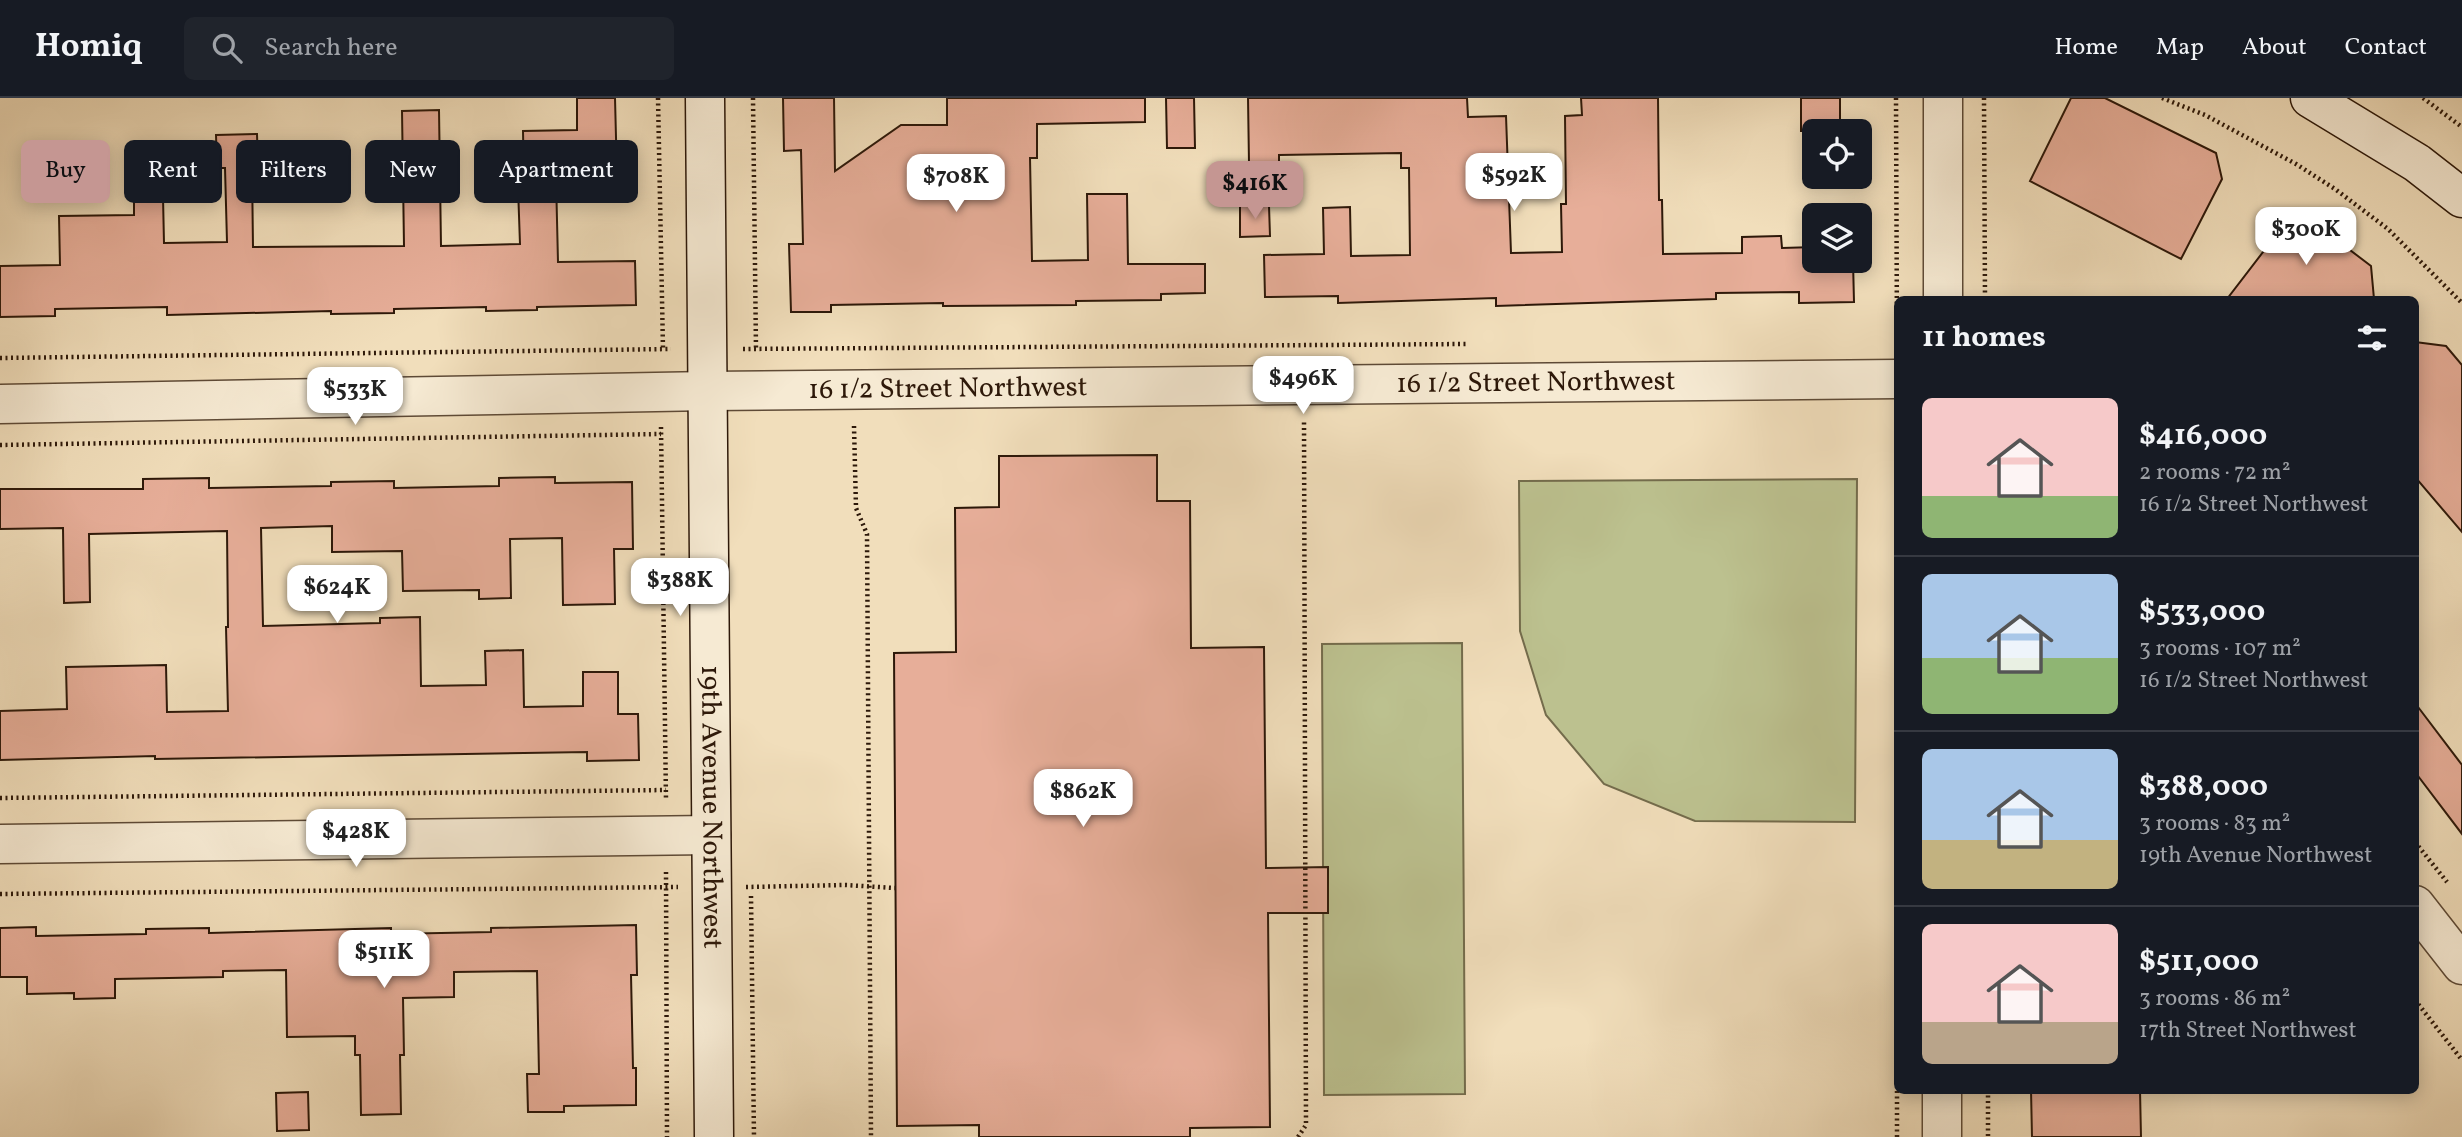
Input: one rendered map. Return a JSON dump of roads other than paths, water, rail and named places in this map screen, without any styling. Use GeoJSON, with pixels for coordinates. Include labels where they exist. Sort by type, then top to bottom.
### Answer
{"type":"FeatureCollection","features":[{"type":"Feature","properties":{"kind":"street","name":"19th Avenue Northwest"},"geometry":{"type":"LineString","coordinates":[[705,98],[714,1137]]}},
{"type":"Feature","properties":{"kind":"street"},"geometry":{"type":"LineString","coordinates":[[1942,296],[1943,98]]}},
{"type":"Feature","properties":{"kind":"street"},"geometry":{"type":"LineString","coordinates":[[2310,98],[2417,163],[2462,198]]}},
{"type":"Feature","properties":{"kind":"street","name":"16 1/2 Street Northwest"},"geometry":{"type":"LineString","coordinates":[[0,404],[709,391],[1894,379]]}},
{"type":"Feature","properties":{"kind":"street"},"geometry":{"type":"LineString","coordinates":[[0,844],[711,835]]}},
{"type":"Feature","properties":{"kind":"street"},"geometry":{"type":"LineString","coordinates":[[2419,910],[2462,965]]}},
{"type":"Feature","properties":{"kind":"street"},"geometry":{"type":"LineString","coordinates":[[1942,1094],[1942,1137]]}}]}
